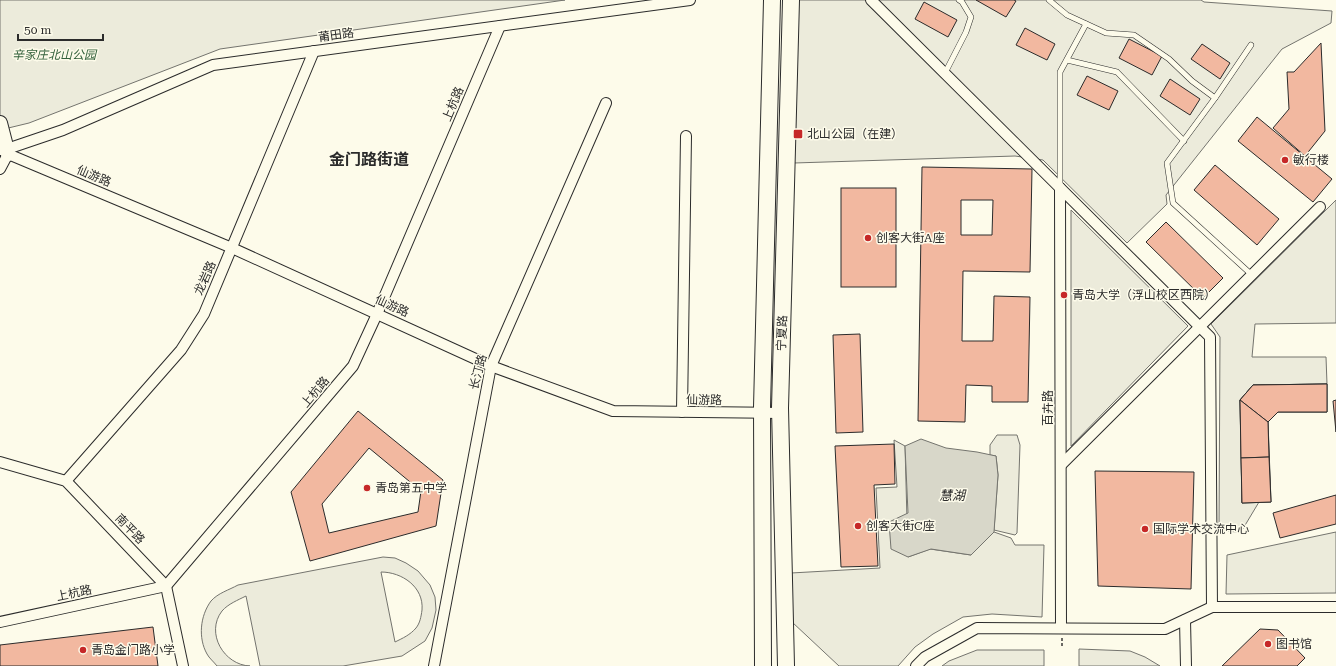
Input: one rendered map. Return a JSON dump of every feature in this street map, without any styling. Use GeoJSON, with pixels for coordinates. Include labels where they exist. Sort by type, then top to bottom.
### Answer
{"type":"FeatureCollection","features":[{"type":"Feature","properties":{"kind":"main road","name":"宁夏路"},"geometry":{"type":"LineString","coordinates":[[763,666],[762,414],[772,0]]}},
{"type":"Feature","properties":{"kind":"main road","name":"宁夏路"},"geometry":{"type":"LineString","coordinates":[[786,666],[780,413],[791,0]]}},
{"type":"Feature","properties":{"kind":"street","name":"莆田路"},"geometry":{"type":"LineString","coordinates":[[5,151],[63,130],[213,65],[690,0]]}},
{"type":"Feature","properties":{"kind":"street"},"geometry":{"type":"LineString","coordinates":[[871,0],[1210,337],[1212,607]]}},
{"type":"Feature","properties":{"kind":"street","name":"上杭路"},"geometry":{"type":"LineString","coordinates":[[0,622],[166,586],[353,366],[377,314],[500,26]]}},
{"type":"Feature","properties":{"kind":"street","name":"龙岩路"},"geometry":{"type":"LineString","coordinates":[[66,481],[181,350],[204,314],[314,51]]}},
{"type":"Feature","properties":{"kind":"street","name":"长汀路"},"geometry":{"type":"LineString","coordinates":[[434,666],[491,366],[606,103]]}},
{"type":"Feature","properties":{"kind":"street"},"geometry":{"type":"LineString","coordinates":[[0,123],[5,151],[0,169]]}},
{"type":"Feature","properties":{"kind":"street"},"geometry":{"type":"LineString","coordinates":[[682,412],[686,136]]}},
{"type":"Feature","properties":{"kind":"street","name":"仙游路"},"geometry":{"type":"LineString","coordinates":[[5,151],[232,248],[491,366],[613,411],[762,414],[780,413]]}},
{"type":"Feature","properties":{"kind":"street","name":"百卉路"},"geometry":{"type":"LineString","coordinates":[[1060,188],[1062,628]]}},
{"type":"Feature","properties":{"kind":"street"},"geometry":{"type":"LineString","coordinates":[[1061,465],[1320,207]]}},
{"type":"Feature","properties":{"kind":"street"},"geometry":{"type":"LineString","coordinates":[[0,462],[66,481]]}},
{"type":"Feature","properties":{"kind":"street","name":"南平路"},"geometry":{"type":"LineString","coordinates":[[66,481],[166,586]]}},
{"type":"Feature","properties":{"kind":"street"},"geometry":{"type":"LineString","coordinates":[[166,586],[183,666]]}},
{"type":"Feature","properties":{"kind":"street"},"geometry":{"type":"LineString","coordinates":[[916,666],[925,657],[977,628],[1165,629],[1212,607],[1336,607]]}},
{"type":"Feature","properties":{"kind":"street"},"geometry":{"type":"LineString","coordinates":[[1185,620],[1186,666]]}},
{"type":"Feature","properties":{"kind":"lane"},"geometry":{"type":"LineString","coordinates":[[945,73],[966,32],[971,17],[962,2],[959,0]]}},
{"type":"Feature","properties":{"kind":"lane"},"geometry":{"type":"LineString","coordinates":[[1049,0],[1067,15],[1106,33],[1134,35],[1169,59],[1192,81],[1216,98]]}},
{"type":"Feature","properties":{"kind":"lane"},"geometry":{"type":"LineString","coordinates":[[1060,188],[1060,72],[1086,24]]}},
{"type":"Feature","properties":{"kind":"lane"},"geometry":{"type":"LineString","coordinates":[[1251,46],[1216,98],[1167,163],[1173,203],[1252,275]]}},
{"type":"Feature","properties":{"kind":"lane"},"geometry":{"type":"LineString","coordinates":[[1066,60],[1117,72],[1184,141]]}},
{"type":"Feature","properties":{"kind":"green space","name":"辛家庄北山公园"},"geometry":{"type":"Polygon","coordinates":[[[0,0],[565,0],[220,49],[29,123],[0,130],[0,0]]]}},
{"type":"Feature","properties":{"kind":"green space"},"geometry":{"type":"Polygon","coordinates":[[[796,0],[1201,0],[1204,2],[1332,11],[1331,23],[1282,49],[1166,195],[1167,204],[1127,243],[1043,160],[1015,156],[794,163],[796,0]]]}},
{"type":"Feature","properties":{"kind":"green space"},"geometry":{"type":"Polygon","coordinates":[[[1336,200],[1336,323],[1255,324],[1252,357],[1326,357],[1327,384],[1253,385],[1240,400],[1242,502],[1259,502],[1241,532],[1219,531],[1220,337],[1211,324],[1336,200]]]}},
{"type":"Feature","properties":{"kind":"green space"},"geometry":{"type":"Polygon","coordinates":[[[1071,210],[1188,326],[1071,446],[1071,210]]]}},
{"type":"Feature","properties":{"kind":"green space"},"geometry":{"type":"Polygon","coordinates":[[[997,435],[1017,435],[1020,445],[1017,533],[1015,535],[994,530],[998,475],[996,456],[990,455],[990,445],[997,435]]]}},
{"type":"Feature","properties":{"kind":"green space"},"geometry":{"type":"Polygon","coordinates":[[[894,440],[905,446],[908,557],[930,549],[971,555],[994,532],[1011,538],[1015,545],[1044,545],[1042,617],[992,614],[963,617],[933,634],[915,647],[898,666],[839,666],[792,622],[791,573],[880,568],[876,488],[897,487],[894,440]]]}},
{"type":"Feature","properties":{"kind":"green space"},"geometry":{"type":"Polygon","coordinates":[[[1336,532],[1336,593],[1226,594],[1227,555],[1336,532]]]}},
{"type":"Feature","properties":{"kind":"green space"},"geometry":{"type":"Polygon","coordinates":[[[383,557],[395,558],[418,571],[430,585],[435,597],[436,610],[432,628],[425,641],[402,656],[343,666],[260,666],[246,596],[230,604],[222,611],[217,620],[216,629],[217,638],[225,654],[232,660],[250,666],[217,666],[208,656],[202,641],[201,634],[204,613],[214,598],[238,585],[383,557]],[[381,572],[395,642],[409,634],[417,626],[421,615],[422,602],[419,594],[410,582],[397,575],[381,572]]]}},
{"type":"Feature","properties":{"kind":"green space"},"geometry":{"type":"Polygon","coordinates":[[[1079,649],[1130,651],[1145,657],[1160,666],[1079,666],[1079,649]]]}},
{"type":"Feature","properties":{"kind":"green space"},"geometry":{"type":"Polygon","coordinates":[[[977,650],[1044,650],[1044,666],[942,666],[949,661],[977,650]]]}},
{"type":"Feature","properties":{"kind":"water","name":"慧湖"},"geometry":{"type":"Polygon","coordinates":[[[921,439],[946,448],[996,456],[998,475],[994,532],[971,555],[931,549],[908,557],[891,549],[889,522],[908,513],[905,446],[921,439]]]}},
{"type":"Feature","properties":{"kind":"building"},"geometry":{"type":"Polygon","coordinates":[[[976,0],[1014,0],[1016,1],[1006,17],[976,0]]]}},
{"type":"Feature","properties":{"kind":"building"},"geometry":{"type":"Polygon","coordinates":[[[924,2],[957,20],[948,37],[915,19],[924,2]]]}},
{"type":"Feature","properties":{"kind":"building"},"geometry":{"type":"Polygon","coordinates":[[[1025,28],[1055,44],[1047,60],[1016,45],[1025,28]]]}},
{"type":"Feature","properties":{"kind":"building"},"geometry":{"type":"Polygon","coordinates":[[[1129,39],[1162,56],[1152,75],[1119,58],[1129,39]]]}},
{"type":"Feature","properties":{"kind":"building"},"geometry":{"type":"Polygon","coordinates":[[[1321,43],[1325,131],[1305,156],[1273,128],[1289,109],[1287,72],[1294,72],[1321,43]]]}},
{"type":"Feature","properties":{"kind":"building"},"geometry":{"type":"Polygon","coordinates":[[[1202,44],[1230,63],[1220,79],[1191,59],[1202,44]]]}},
{"type":"Feature","properties":{"kind":"building"},"geometry":{"type":"Polygon","coordinates":[[[1087,76],[1118,91],[1109,110],[1077,95],[1087,76]]]}},
{"type":"Feature","properties":{"kind":"building"},"geometry":{"type":"Polygon","coordinates":[[[1170,79],[1200,99],[1190,115],[1160,96],[1170,79]]]}},
{"type":"Feature","properties":{"kind":"building","name":"敏行楼"},"geometry":{"type":"Polygon","coordinates":[[[1257,117],[1332,179],[1313,202],[1238,141],[1257,117]]]}},
{"type":"Feature","properties":{"kind":"building"},"geometry":{"type":"Polygon","coordinates":[[[1215,165],[1279,219],[1257,245],[1194,190],[1215,165]]]}},
{"type":"Feature","properties":{"kind":"building"},"geometry":{"type":"Polygon","coordinates":[[[922,167],[1032,169],[1030,272],[963,271],[962,341],[993,341],[994,296],[1030,297],[1028,402],[992,402],[992,386],[966,385],[965,422],[918,421],[922,167]],[[961,200],[961,235],[992,235],[993,200],[961,200]]]}},
{"type":"Feature","properties":{"kind":"building","name":"创客大街A座"},"geometry":{"type":"Polygon","coordinates":[[[841,188],[896,188],[896,287],[841,287],[841,188]]]}},
{"type":"Feature","properties":{"kind":"building"},"geometry":{"type":"Polygon","coordinates":[[[1166,222],[1223,278],[1203,298],[1146,242],[1166,222]]]}},
{"type":"Feature","properties":{"kind":"building"},"geometry":{"type":"Polygon","coordinates":[[[860,334],[863,432],[836,433],[833,335],[860,334]]]}},
{"type":"Feature","properties":{"kind":"building"},"geometry":{"type":"Polygon","coordinates":[[[1327,384],[1327,412],[1278,412],[1268,422],[1271,502],[1242,503],[1240,400],[1253,385],[1327,384]]]}},
{"type":"Feature","properties":{"kind":"building"},"geometry":{"type":"Polygon","coordinates":[[[1327,384],[1327,412],[1278,412],[1268,422],[1240,400],[1253,385],[1327,384]]]}},
{"type":"Feature","properties":{"kind":"building"},"geometry":{"type":"Polygon","coordinates":[[[1240,400],[1268,422],[1269,457],[1241,458],[1240,400]]]}},
{"type":"Feature","properties":{"kind":"building"},"geometry":{"type":"Polygon","coordinates":[[[1336,400],[1336,432],[1333,401],[1336,400]]]}},
{"type":"Feature","properties":{"kind":"building"},"geometry":{"type":"Polygon","coordinates":[[[358,411],[443,480],[436,526],[310,561],[291,492],[358,411]],[[369,448],[322,504],[329,533],[418,512],[421,491],[369,448]]]}},
{"type":"Feature","properties":{"kind":"building","name":"创客大街C座"},"geometry":{"type":"Polygon","coordinates":[[[894,444],[895,484],[874,485],[878,566],[841,567],[835,446],[894,444]]]}},
{"type":"Feature","properties":{"kind":"building"},"geometry":{"type":"Polygon","coordinates":[[[1269,457],[1271,502],[1242,503],[1241,458],[1269,457]]]}},
{"type":"Feature","properties":{"kind":"building","name":"国际学术交流中心"},"geometry":{"type":"Polygon","coordinates":[[[1095,471],[1194,472],[1191,589],[1098,586],[1095,471]]]}},
{"type":"Feature","properties":{"kind":"building"},"geometry":{"type":"Polygon","coordinates":[[[1336,495],[1336,524],[1280,538],[1273,513],[1336,495]]]}},
{"type":"Feature","properties":{"kind":"building"},"geometry":{"type":"Polygon","coordinates":[[[153,627],[158,666],[0,666],[0,645],[153,627]]]}},
{"type":"Feature","properties":{"kind":"building","name":"图书馆"},"geometry":{"type":"Polygon","coordinates":[[[1260,629],[1278,630],[1305,658],[1297,666],[1222,666],[1260,629]]]}},
{"type":"Feature","properties":{"kind":"place","name":"北山公园（在建）"},"geometry":{"type":"Point","coordinates":[798,134]}},
{"type":"Feature","properties":{"kind":"place","name":"敏行楼"},"geometry":{"type":"Point","coordinates":[1285,160]}},
{"type":"Feature","properties":{"kind":"place","name":"创客大街A座"},"geometry":{"type":"Point","coordinates":[868,238]}},
{"type":"Feature","properties":{"kind":"place","name":"青岛大学（浮山校区西院）"},"geometry":{"type":"Point","coordinates":[1064,295]}},
{"type":"Feature","properties":{"kind":"place","name":"青岛第五中学"},"geometry":{"type":"Point","coordinates":[367,488]}},
{"type":"Feature","properties":{"kind":"place","name":"创客大街C座"},"geometry":{"type":"Point","coordinates":[858,526]}},
{"type":"Feature","properties":{"kind":"place","name":"国际学术交流中心"},"geometry":{"type":"Point","coordinates":[1145,529]}},
{"type":"Feature","properties":{"kind":"place","name":"图书馆"},"geometry":{"type":"Point","coordinates":[1268,644]}},
{"type":"Feature","properties":{"kind":"place","name":"青岛金门路小学"},"geometry":{"type":"Point","coordinates":[83,650]}},
{"type":"Feature","properties":{"kind":"district","name":"金门路街道"},"geometry":{"type":"Point","coordinates":[369,159]}}]}
